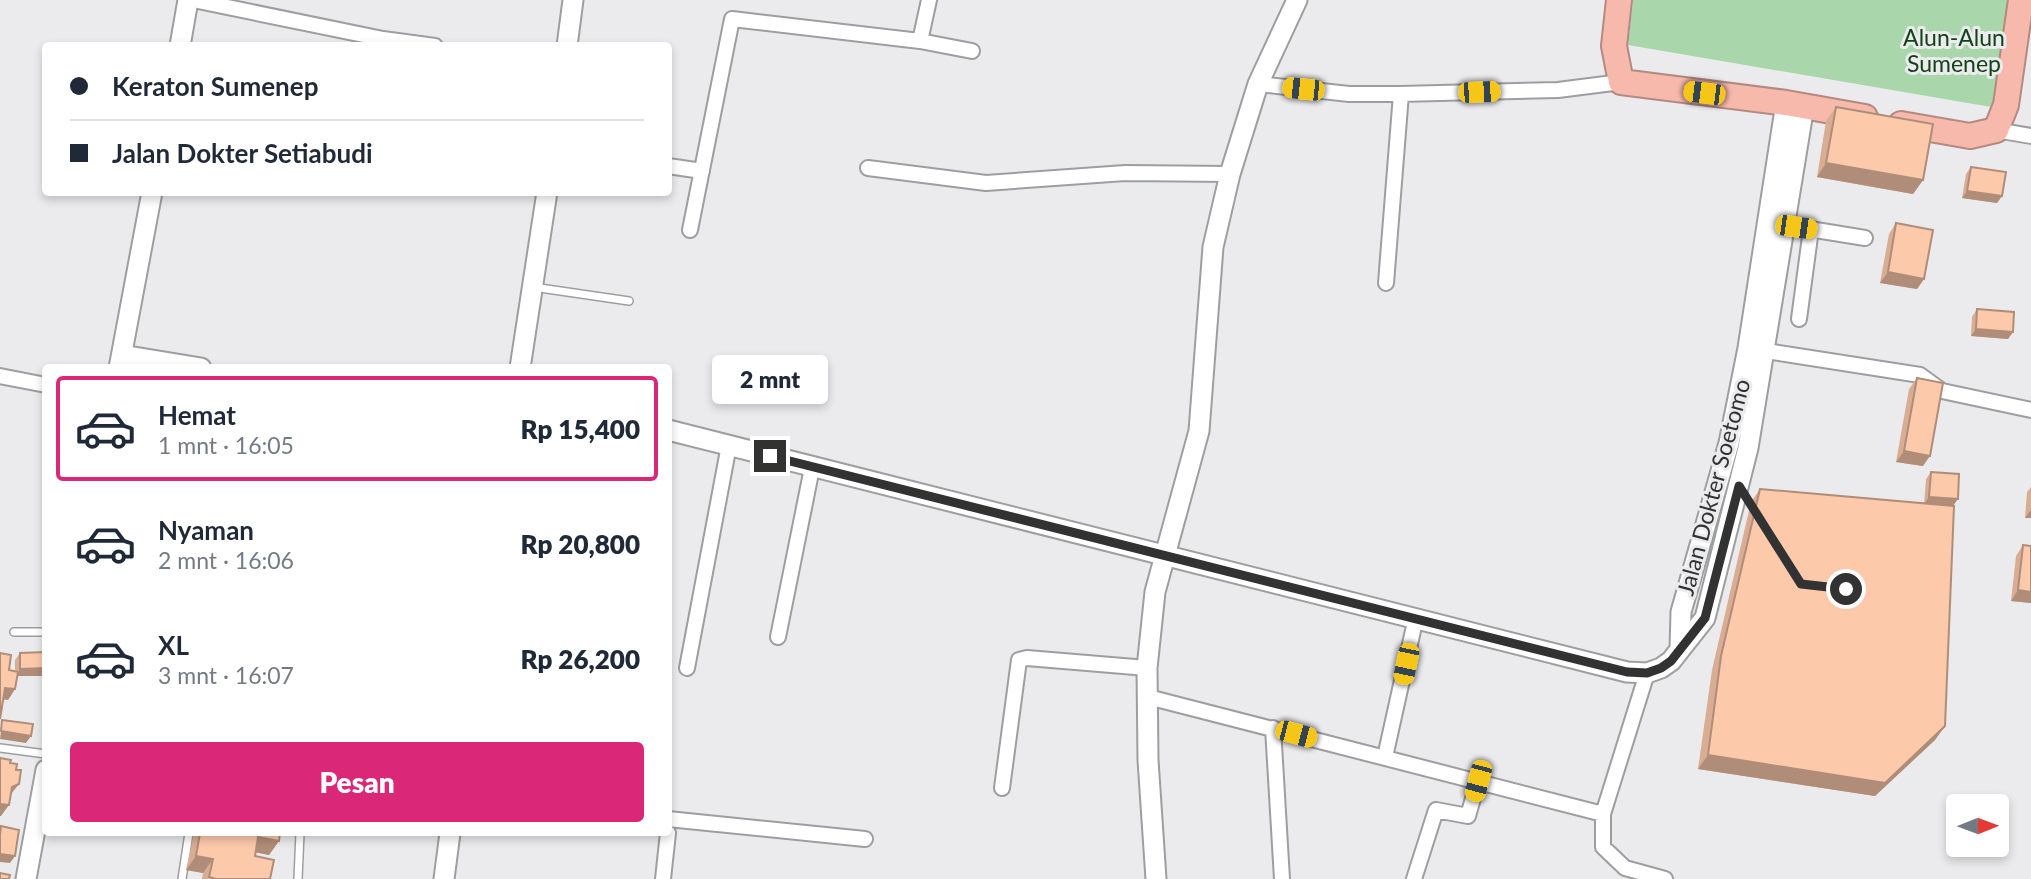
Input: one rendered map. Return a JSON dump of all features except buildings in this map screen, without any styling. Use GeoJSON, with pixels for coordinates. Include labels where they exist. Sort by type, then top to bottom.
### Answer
{"type":"FeatureCollection","features":[{"type":"Feature","properties":{"kind":"highway"},"geometry":{"type":"LineString","coordinates":[[1619,0],[1615,46],[1621,82],[1795,105],[1970,136],[1996,130],[2006,105],[2021,0]]}},
{"type":"Feature","properties":{"kind":"street"},"geometry":{"type":"LineString","coordinates":[[181,42],[190,0],[405,42]]}},
{"type":"Feature","properties":{"kind":"street"},"geometry":{"type":"LineString","coordinates":[[568,42],[573,0]]}},
{"type":"Feature","properties":{"kind":"street"},"geometry":{"type":"LineString","coordinates":[[920,41],[929,0]]}},
{"type":"Feature","properties":{"kind":"street"},"geometry":{"type":"LineString","coordinates":[[1156,879],[1148,760],[1147,668],[1150,625],[1164,555],[1199,431],[1213,247],[1230,174],[1258,84],[1297,0]]}},
{"type":"Feature","properties":{"kind":"street"},"geometry":{"type":"LineString","coordinates":[[690,230],[732,19],[920,41],[972,51]]}},
{"type":"Feature","properties":{"kind":"street"},"geometry":{"type":"LineString","coordinates":[[1258,84],[1349,94],[1401,94],[1558,89],[1621,82]]}},
{"type":"Feature","properties":{"kind":"street"},"geometry":{"type":"LineString","coordinates":[[1386,283],[1401,94]]}},
{"type":"Feature","properties":{"kind":"street","name":"Jalan Dokter Soetomo"},"geometry":{"type":"LineString","coordinates":[[1680,649],[1705,618],[1739,486],[1757,349],[1795,105]]}},
{"type":"Feature","properties":{"kind":"street"},"geometry":{"type":"LineString","coordinates":[[1996,130],[2031,136]]}},
{"type":"Feature","properties":{"kind":"street"},"geometry":{"type":"LineString","coordinates":[[672,167],[702,171]]}},
{"type":"Feature","properties":{"kind":"street"},"geometry":{"type":"LineString","coordinates":[[868,168],[986,183],[1125,173],[1230,174]]}},
{"type":"Feature","properties":{"kind":"street"},"geometry":{"type":"LineString","coordinates":[[151,196],[120,361],[155,364]]}},
{"type":"Feature","properties":{"kind":"street"},"geometry":{"type":"LineString","coordinates":[[521,364],[546,196]]}},
{"type":"Feature","properties":{"kind":"street"},"geometry":{"type":"LineString","coordinates":[[1777,224],[1865,238]]}},
{"type":"Feature","properties":{"kind":"street"},"geometry":{"type":"LineString","coordinates":[[1799,319],[1811,229]]}},
{"type":"Feature","properties":{"kind":"street"},"geometry":{"type":"LineString","coordinates":[[1757,349],[1920,375],[1942,391],[2031,410]]}},
{"type":"Feature","properties":{"kind":"street","name":"Jalan Dokter Soetomo"},"geometry":{"type":"LineString","coordinates":[[1680,649],[1681,612],[1757,349]]}},
{"type":"Feature","properties":{"kind":"street"},"geometry":{"type":"LineString","coordinates":[[0,376],[42,384]]}},
{"type":"Feature","properties":{"kind":"street"},"geometry":{"type":"LineString","coordinates":[[672,431],[1627,672],[1647,673],[1661,668],[1680,649]]}},
{"type":"Feature","properties":{"kind":"street"},"geometry":{"type":"LineString","coordinates":[[687,668],[729,445]]}},
{"type":"Feature","properties":{"kind":"street"},"geometry":{"type":"LineString","coordinates":[[778,637],[812,468]]}},
{"type":"Feature","properties":{"kind":"street"},"geometry":{"type":"LineString","coordinates":[[1719,481],[1739,486],[1753,509]]}},
{"type":"Feature","properties":{"kind":"street"},"geometry":{"type":"LineString","coordinates":[[1385,757],[1416,617]]}},
{"type":"Feature","properties":{"kind":"street"},"geometry":{"type":"LineString","coordinates":[[1002,788],[1019,660],[1027,658],[1147,668]]}},
{"type":"Feature","properties":{"kind":"street"},"geometry":{"type":"LineString","coordinates":[[1647,673],[1603,814],[1603,847],[1625,867],[1665,879]]}},
{"type":"Feature","properties":{"kind":"street"},"geometry":{"type":"LineString","coordinates":[[1148,697],[1603,814]]}},
{"type":"Feature","properties":{"kind":"street"},"geometry":{"type":"LineString","coordinates":[[1273,728],[1282,879]]}},
{"type":"Feature","properties":{"kind":"street"},"geometry":{"type":"LineString","coordinates":[[1414,879],[1436,810],[1468,816],[1478,781]]}},
{"type":"Feature","properties":{"kind":"street"},"geometry":{"type":"LineString","coordinates":[[26,879],[42,792]]}},
{"type":"Feature","properties":{"kind":"street"},"geometry":{"type":"LineString","coordinates":[[672,819],[865,839]]}},
{"type":"Feature","properties":{"kind":"street"},"geometry":{"type":"LineString","coordinates":[[444,879],[450,836]]}},
{"type":"Feature","properties":{"kind":"street"},"geometry":{"type":"LineString","coordinates":[[663,879],[668,836]]}},
{"type":"Feature","properties":{"kind":"lane"},"geometry":{"type":"LineString","coordinates":[[532,287],[629,301]]}},
{"type":"Feature","properties":{"kind":"lane"},"geometry":{"type":"LineString","coordinates":[[14,632],[42,632]]}},
{"type":"Feature","properties":{"kind":"lane"},"geometry":{"type":"LineString","coordinates":[[0,748],[42,753]]}},
{"type":"Feature","properties":{"kind":"lane"},"geometry":{"type":"LineString","coordinates":[[182,879],[189,836]]}},
{"type":"Feature","properties":{"kind":"lane"},"geometry":{"type":"LineString","coordinates":[[298,879],[300,836]]}},
{"type":"Feature","properties":{"kind":"green space","name":"Alun-Alun Sumenep"},"geometry":{"type":"Polygon","coordinates":[[[1633,0],[2013,0],[1997,108],[1628,45],[1633,0]]]}},
{"type":"Feature","properties":{"kind":"route"},"geometry":{"type":"LineString","coordinates":[[770,456],[1627,672],[1647,673],[1661,668],[1671,661],[1705,618],[1739,486],[1801,584],[1846,589]]}}]}
